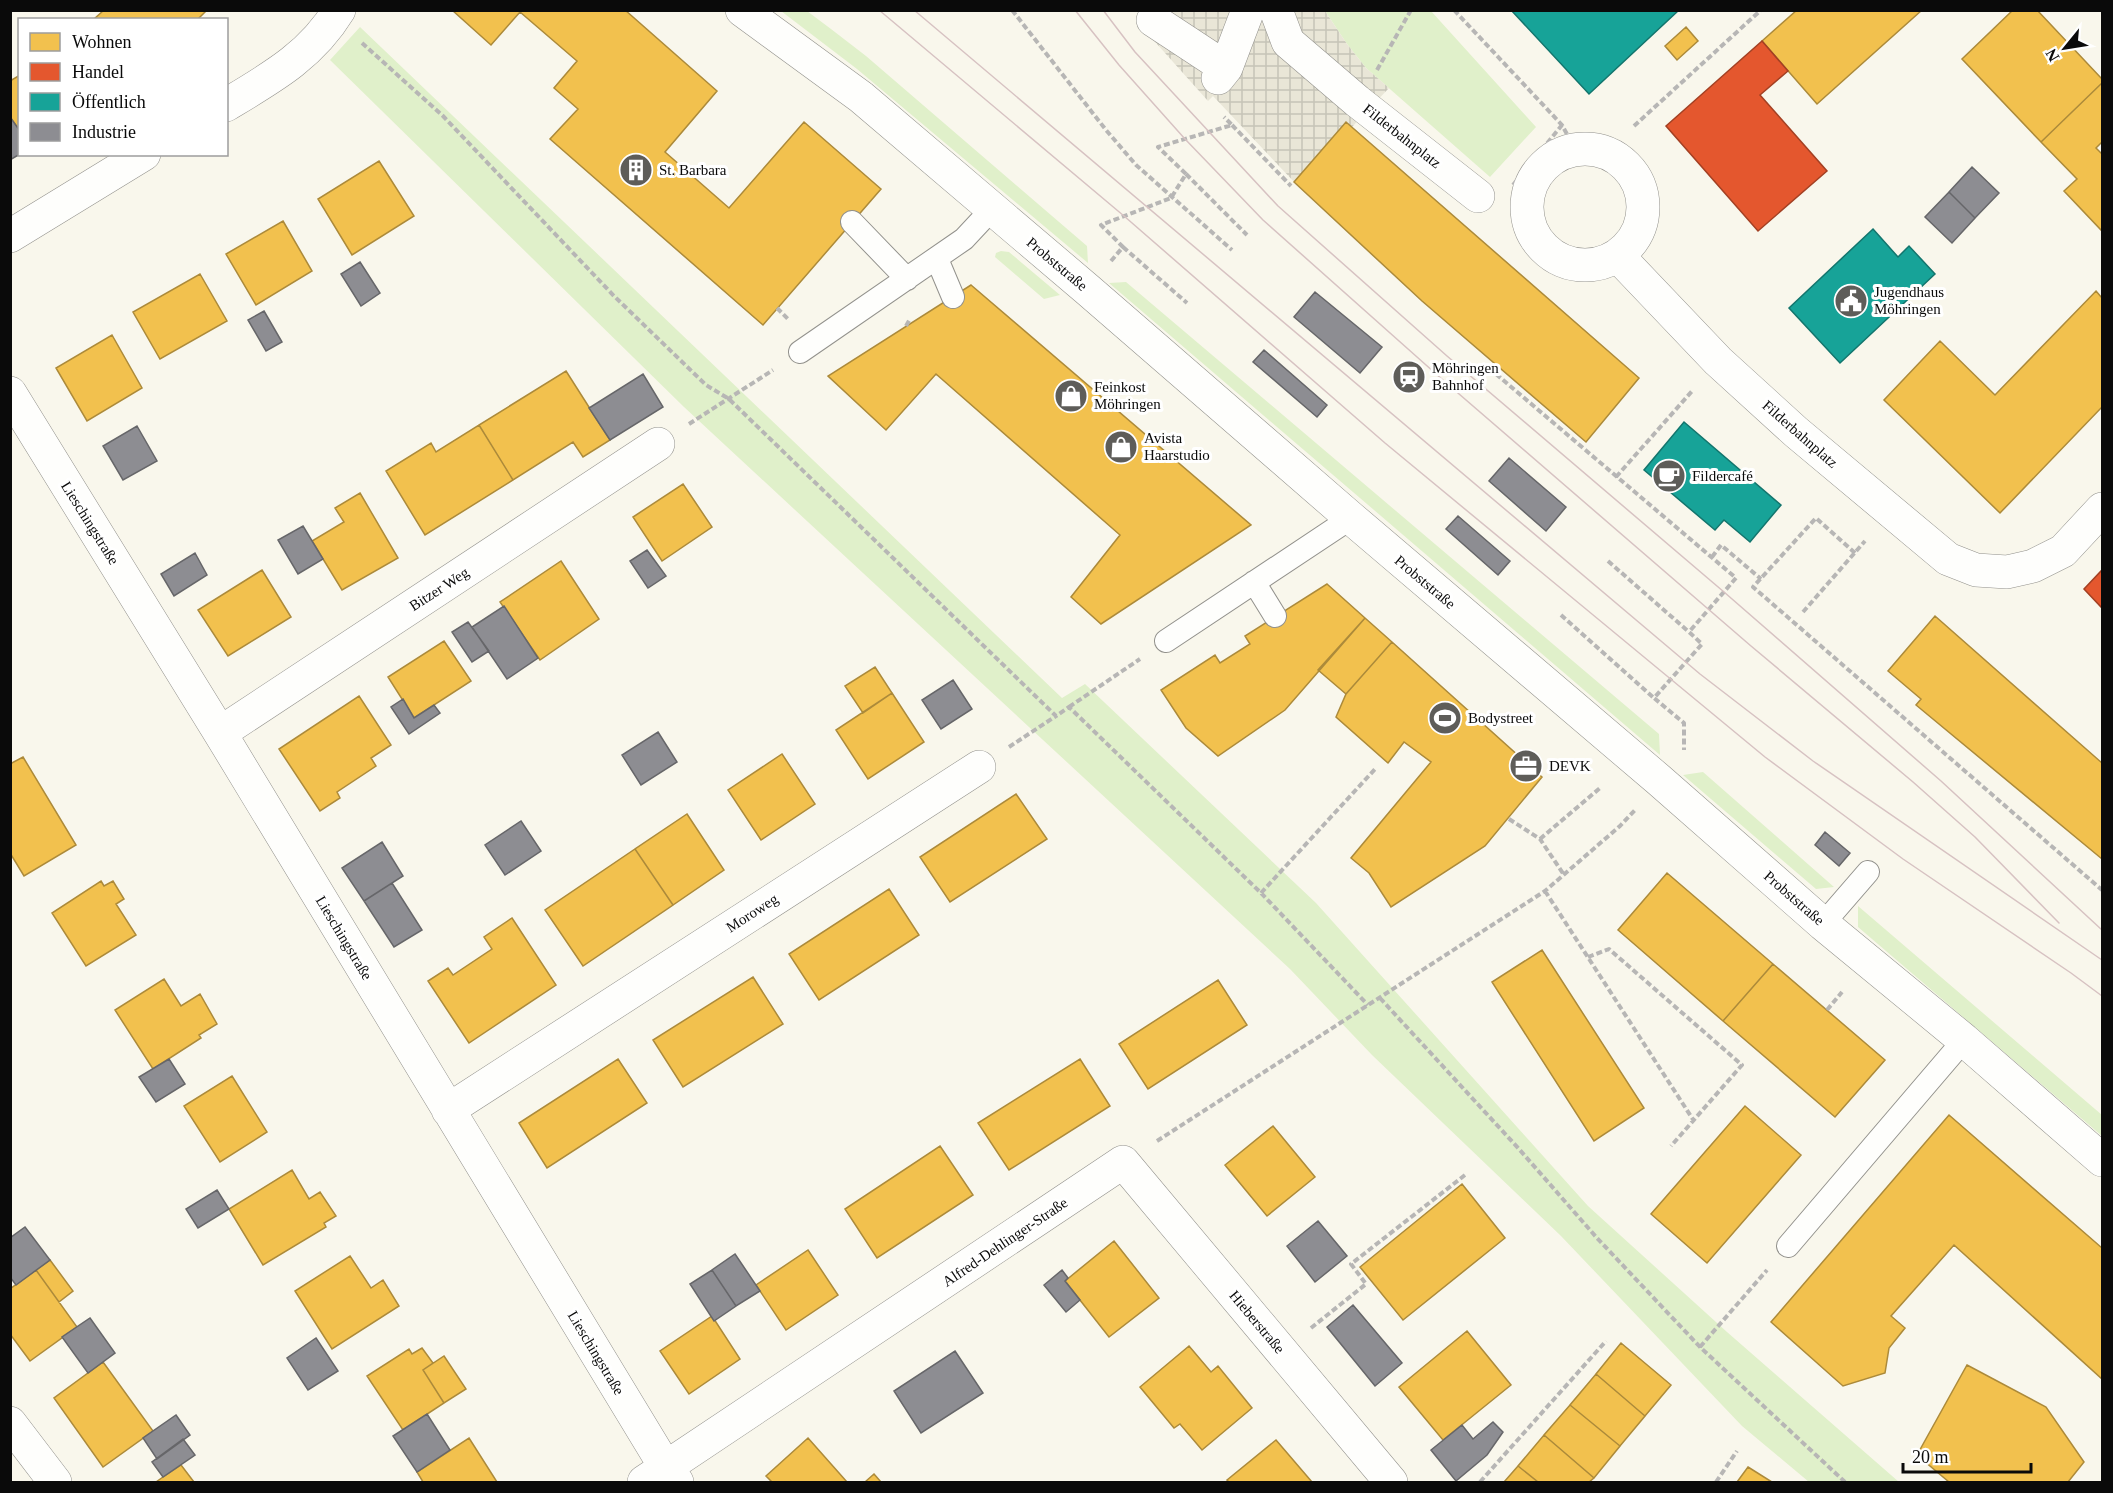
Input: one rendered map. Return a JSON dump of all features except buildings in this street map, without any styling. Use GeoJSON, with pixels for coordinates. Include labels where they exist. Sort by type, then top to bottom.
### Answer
{"type":"FeatureCollection","features":[{"type":"Feature","properties":{"kind":"street","name":"Probststraße"},"geometry":{"type":"LineString","coordinates":[[742,10],[861,97],[1088,290],[1350,519],[1659,780],[1823,924],[1964,1040],[2103,1160]]}},
{"type":"Feature","properties":{"kind":"street","name":"Filderbahnplatz"},"geometry":{"type":"LineString","coordinates":[[1276,10],[1288,42],[1478,196]]}},
{"type":"Feature","properties":{"kind":"street"},"geometry":{"type":"LineString","coordinates":[[228,104],[276,74],[314,45],[337,14]]}},
{"type":"Feature","properties":{"kind":"street"},"geometry":{"type":"LineString","coordinates":[[1153,20],[1222,73],[1244,22],[1288,42]]}},
{"type":"Feature","properties":{"kind":"street"},"geometry":{"type":"LineString","coordinates":[[1569,137],[1611,155],[1627,167],[1638,183],[1644,202],[1642,222],[1634,240],[1618,256],[1602,263],[1582,266],[1563,262],[1546,251],[1534,235],[1527,217],[1527,198],[1533,181],[1543,166],[1558,155],[1569,137]]}},
{"type":"Feature","properties":{"kind":"street"},"geometry":{"type":"LineString","coordinates":[[10,236],[141,156]]}},
{"type":"Feature","properties":{"kind":"street","name":"Filderbahnplatz"},"geometry":{"type":"LineString","coordinates":[[1618,256],[1718,361],[1796,432],[1948,559],[1976,570],[2007,572],[2033,566],[2063,550],[2103,509]]}},
{"type":"Feature","properties":{"kind":"street","name":"Lieschingstraße"},"geometry":{"type":"LineString","coordinates":[[10,393],[220,733],[448,1110],[663,1478]]}},
{"type":"Feature","properties":{"kind":"street","name":"Bitzer Weg"},"geometry":{"type":"LineString","coordinates":[[220,733],[658,444]]}},
{"type":"Feature","properties":{"kind":"street","name":"Moroweg"},"geometry":{"type":"LineString","coordinates":[[448,1110],[979,767]]}},
{"type":"Feature","properties":{"kind":"street","name":"Hieberstraße"},"geometry":{"type":"LineString","coordinates":[[1123,1162],[1391,1482]]}},
{"type":"Feature","properties":{"kind":"street","name":"Alfred-Dehlinger-Straße"},"geometry":{"type":"LineString","coordinates":[[663,1478],[1123,1162]]}},
{"type":"Feature","properties":{"kind":"street"},"geometry":{"type":"LineString","coordinates":[[10,1423],[56,1482]]}},
{"type":"Feature","properties":{"kind":"lane"},"geometry":{"type":"LineString","coordinates":[[800,352],[964,239],[992,209]]}},
{"type":"Feature","properties":{"kind":"lane"},"geometry":{"type":"LineString","coordinates":[[852,222],[907,279]]}},
{"type":"Feature","properties":{"kind":"lane"},"geometry":{"type":"LineString","coordinates":[[937,259],[954,297]]}},
{"type":"Feature","properties":{"kind":"lane"},"geometry":{"type":"LineString","coordinates":[[1166,641],[1350,519]]}},
{"type":"Feature","properties":{"kind":"lane"},"geometry":{"type":"LineString","coordinates":[[1254,582],[1275,616]]}},
{"type":"Feature","properties":{"kind":"lane"},"geometry":{"type":"LineString","coordinates":[[1823,924],[1868,872]]}},
{"type":"Feature","properties":{"kind":"lane"},"geometry":{"type":"LineString","coordinates":[[1788,1246],[1964,1040]]}},
{"type":"Feature","properties":{"kind":"path"},"geometry":{"type":"LineString","coordinates":[[1012,10],[1136,165],[1232,250]]}},
{"type":"Feature","properties":{"kind":"path"},"geometry":{"type":"LineString","coordinates":[[1357,100],[1381,64],[1411,10]]}},
{"type":"Feature","properties":{"kind":"path"},"geometry":{"type":"LineString","coordinates":[[1454,10],[1569,137],[1501,200],[1478,196]]}},
{"type":"Feature","properties":{"kind":"path"},"geometry":{"type":"LineString","coordinates":[[1634,126],[1761,10]]}},
{"type":"Feature","properties":{"kind":"path"},"geometry":{"type":"LineString","coordinates":[[337,14],[443,117],[614,296],[706,385],[729,399],[1056,716]]}},
{"type":"Feature","properties":{"kind":"path"},"geometry":{"type":"LineString","coordinates":[[1222,73],[1202,93],[1291,186]]}},
{"type":"Feature","properties":{"kind":"path"},"geometry":{"type":"LineString","coordinates":[[1232,125],[1158,147],[1247,235]]}},
{"type":"Feature","properties":{"kind":"path"},"geometry":{"type":"LineString","coordinates":[[1186,174],[1171,198],[1101,225],[1187,303]]}},
{"type":"Feature","properties":{"kind":"path"},"geometry":{"type":"LineString","coordinates":[[1088,290],[1123,247]]}},
{"type":"Feature","properties":{"kind":"path"},"geometry":{"type":"LineString","coordinates":[[658,444],[800,352]]}},
{"type":"Feature","properties":{"kind":"path"},"geometry":{"type":"LineString","coordinates":[[1616,477],[1718,361]]}},
{"type":"Feature","properties":{"kind":"path"},"geometry":{"type":"LineString","coordinates":[[1496,374],[1736,578],[1689,632]]}},
{"type":"Feature","properties":{"kind":"path"},"geometry":{"type":"LineString","coordinates":[[1855,553],[1816,518],[1753,587],[2103,890]]}},
{"type":"Feature","properties":{"kind":"path"},"geometry":{"type":"LineString","coordinates":[[1712,557],[1721,545],[1761,579]]}},
{"type":"Feature","properties":{"kind":"path"},"geometry":{"type":"LineString","coordinates":[[1608,561],[1702,644],[1654,698]]}},
{"type":"Feature","properties":{"kind":"path"},"geometry":{"type":"LineString","coordinates":[[1803,612],[1843,567]]}},
{"type":"Feature","properties":{"kind":"path"},"geometry":{"type":"LineString","coordinates":[[1123,1162],[1545,891],[1620,826],[1685,749],[1684,723],[1561,615]]}},
{"type":"Feature","properties":{"kind":"path"},"geometry":{"type":"LineString","coordinates":[[979,767],[1166,641]]}},
{"type":"Feature","properties":{"kind":"path"},"geometry":{"type":"LineString","coordinates":[[1069,707],[1261,893],[1368,1005]]}},
{"type":"Feature","properties":{"kind":"path"},"geometry":{"type":"LineString","coordinates":[[1261,893],[1376,768]]}},
{"type":"Feature","properties":{"kind":"path"},"geometry":{"type":"LineString","coordinates":[[1540,839],[1600,788]]}},
{"type":"Feature","properties":{"kind":"path"},"geometry":{"type":"LineString","coordinates":[[1509,819],[1540,839],[1564,875]]}},
{"type":"Feature","properties":{"kind":"path"},"geometry":{"type":"LineString","coordinates":[[1545,891],[1694,1121]]}},
{"type":"Feature","properties":{"kind":"path"},"geometry":{"type":"LineString","coordinates":[[1588,957],[1609,950],[1742,1065],[1671,1146]]}},
{"type":"Feature","properties":{"kind":"path"},"geometry":{"type":"LineString","coordinates":[[1827,1010],[1842,992]]}},
{"type":"Feature","properties":{"kind":"path"},"geometry":{"type":"LineString","coordinates":[[1380,998],[1519,1149],[1597,1238],[1700,1347],[1845,1482]]}},
{"type":"Feature","properties":{"kind":"path"},"geometry":{"type":"LineString","coordinates":[[1282,1351],[1366,1284],[1351,1264],[1465,1175]]}},
{"type":"Feature","properties":{"kind":"path"},"geometry":{"type":"LineString","coordinates":[[1700,1347],[1788,1246]]}},
{"type":"Feature","properties":{"kind":"path"},"geometry":{"type":"LineString","coordinates":[[1480,1482],[1606,1341]]}},
{"type":"Feature","properties":{"kind":"path"},"geometry":{"type":"LineString","coordinates":[[1716,1482],[1737,1451]]}},
{"type":"Feature","properties":{"kind":"green space"},"geometry":{"type":"Polygon","coordinates":[[[781,11],[807,11],[866,56],[1087,246],[1088,263],[857,69],[781,11]]]}},
{"type":"Feature","properties":{"kind":"green space"},"geometry":{"type":"Polygon","coordinates":[[[1325,11],[1431,11],[1536,127],[1490,177],[1366,68],[1325,11]]]}},
{"type":"Feature","properties":{"kind":"green space"},"geometry":{"type":"Polygon","coordinates":[[[360,27],[1062,698],[1085,684],[1316,903],[1588,1206],[1727,1332],[1899,1482],[1809,1482],[1742,1426],[1561,1236],[1372,1055],[1290,969],[684,407],[330,60],[360,27]]]}},
{"type":"Feature","properties":{"kind":"green space"},"geometry":{"type":"Polygon","coordinates":[[[1009,252],[1060,295],[1044,299],[995,257],[996,253],[1009,252]]]}},
{"type":"Feature","properties":{"kind":"green space"},"geometry":{"type":"Polygon","coordinates":[[[1126,282],[1659,734],[1660,755],[1109,283],[1126,282]]]}},
{"type":"Feature","properties":{"kind":"green space"},"geometry":{"type":"Polygon","coordinates":[[[1703,772],[1834,887],[1816,889],[1683,775],[1703,772]]]}},
{"type":"Feature","properties":{"kind":"green space"},"geometry":{"type":"Polygon","coordinates":[[[1858,906],[2102,1115],[2102,1136],[1858,927],[1858,906]]]}},
{"type":"Feature","properties":{"kind":"shaded area"},"geometry":{"type":"Polygon","coordinates":[[[1165,11],[1325,11],[1366,68],[1389,88],[1297,185],[1213,96],[1208,101],[1148,34],[1165,11]]]}},
{"type":"Feature","properties":{"kind":"tram line"},"geometry":{"type":"LineString","coordinates":[[879,10],[1124,216],[1385,443],[1765,757],[1903,859],[2102,996]]}},
{"type":"Feature","properties":{"kind":"tram line"},"geometry":{"type":"LineString","coordinates":[[914,10],[1700,674],[1813,761],[2102,960]]}},
{"type":"Feature","properties":{"kind":"tram line"},"geometry":{"type":"LineString","coordinates":[[1075,10],[1119,65],[1185,139],[1263,220],[1444,381],[1751,646],[1913,782],[1975,837],[2059,923]]}},
{"type":"Feature","properties":{"kind":"tram line"},"geometry":{"type":"LineString","coordinates":[[1103,10],[1135,52],[1278,206],[1447,356],[1941,781],[2102,930]]}},
{"type":"Feature","properties":{"kind":"place","name":"St. Barbara"},"geometry":{"type":"Point","coordinates":[636,170]}},
{"type":"Feature","properties":{"kind":"place","name":"Jugendhaus Möhringen"},"geometry":{"type":"Point","coordinates":[1851,301]}},
{"type":"Feature","properties":{"kind":"place","name":"Möhringen Bahnhof"},"geometry":{"type":"Point","coordinates":[1409,377]}},
{"type":"Feature","properties":{"kind":"place","name":"Feinkost Möhringen"},"geometry":{"type":"Point","coordinates":[1071,396]}},
{"type":"Feature","properties":{"kind":"place","name":"Avista Haarstudio"},"geometry":{"type":"Point","coordinates":[1121,447]}},
{"type":"Feature","properties":{"kind":"place","name":"Fildercafé"},"geometry":{"type":"Point","coordinates":[1669,476]}},
{"type":"Feature","properties":{"kind":"place","name":"Bodystreet"},"geometry":{"type":"Point","coordinates":[1445,718]}},
{"type":"Feature","properties":{"kind":"place","name":"DEVK"},"geometry":{"type":"Point","coordinates":[1526,766]}}]}
